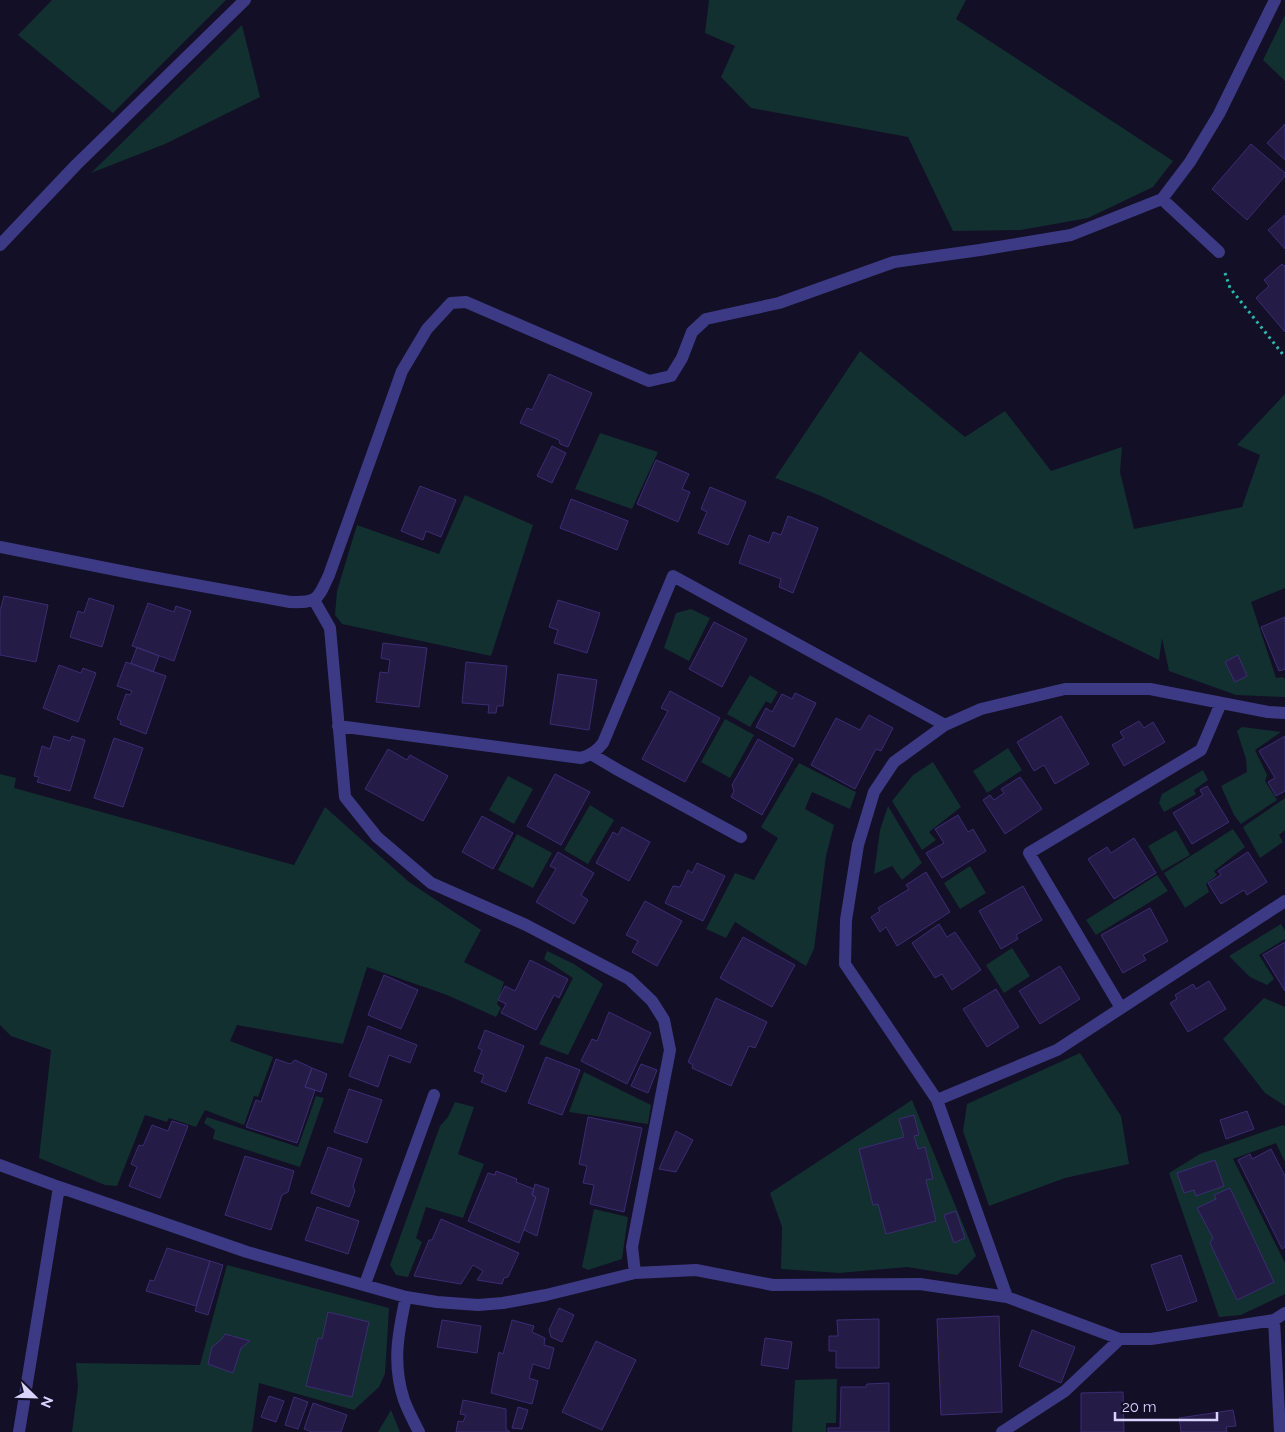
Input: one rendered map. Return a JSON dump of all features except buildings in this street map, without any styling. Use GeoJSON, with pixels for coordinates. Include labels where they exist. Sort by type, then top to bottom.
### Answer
{"type":"FeatureCollection","features":[{"type":"Feature","properties":{"kind":"street"},"geometry":{"type":"LineString","coordinates":[[0,244],[76,165],[245,0]]}},
{"type":"Feature","properties":{"kind":"street"},"geometry":{"type":"LineString","coordinates":[[0,547],[290,602],[314,600],[319,597],[328,575],[402,371],[427,329],[451,304],[466,302],[649,381],[671,376],[682,358],[692,332],[706,319],[779,303],[894,262],[1071,235],[1162,199],[1190,162],[1218,114],[1275,0]]}},
{"type":"Feature","properties":{"kind":"street"},"geometry":{"type":"LineString","coordinates":[[1162,199],[1219,252]]}},
{"type":"Feature","properties":{"kind":"street"},"geometry":{"type":"LineString","coordinates":[[338,726],[581,758],[591,754],[603,743],[673,576],[945,725]]}},
{"type":"Feature","properties":{"kind":"street"},"geometry":{"type":"LineString","coordinates":[[314,600],[330,628],[345,797],[377,837],[431,883],[526,925],[629,979],[652,1001],[664,1020],[670,1050],[632,1247],[635,1273]]}},
{"type":"Feature","properties":{"kind":"street"},"geometry":{"type":"LineString","coordinates":[[1007,1297],[937,1100],[845,964],[846,920],[858,845],[874,792],[894,762],[945,725],[981,709],[1066,689],[1150,689],[1268,712],[1285,713]]}},
{"type":"Feature","properties":{"kind":"street"},"geometry":{"type":"LineString","coordinates":[[1121,1008],[1029,853],[1202,750],[1221,703]]}},
{"type":"Feature","properties":{"kind":"street"},"geometry":{"type":"LineString","coordinates":[[591,754],[741,837]]}},
{"type":"Feature","properties":{"kind":"street"},"geometry":{"type":"LineString","coordinates":[[937,1100],[1057,1050],[1285,901]]}},
{"type":"Feature","properties":{"kind":"street"},"geometry":{"type":"LineString","coordinates":[[364,1284],[434,1095]]}},
{"type":"Feature","properties":{"kind":"street"},"geometry":{"type":"LineString","coordinates":[[0,1165],[247,1252],[406,1297],[478,1305],[503,1303],[546,1295],[635,1273],[696,1270],[773,1285],[920,1284],[1007,1297],[1120,1339],[1151,1339],[1279,1316],[1280,1432]]}},
{"type":"Feature","properties":{"kind":"street"},"geometry":{"type":"LineString","coordinates":[[19,1432],[59,1187]]}},
{"type":"Feature","properties":{"kind":"street"},"geometry":{"type":"LineString","coordinates":[[406,1297],[398,1331],[396,1367],[404,1400],[419,1432]]}},
{"type":"Feature","properties":{"kind":"street"},"geometry":{"type":"LineString","coordinates":[[1002,1432],[1065,1391],[1120,1339]]}},
{"type":"Feature","properties":{"kind":"path"},"geometry":{"type":"LineString","coordinates":[[1219,252],[1230,288],[1285,357]]}},
{"type":"Feature","properties":{"kind":"green space"},"geometry":{"type":"Polygon","coordinates":[[[52,0],[226,0],[113,113],[18,35],[52,0]]]}},
{"type":"Feature","properties":{"kind":"green space"},"geometry":{"type":"Polygon","coordinates":[[[709,0],[966,0],[956,19],[1173,161],[1153,187],[1088,218],[1021,230],[953,231],[908,137],[751,108],[721,77],[735,46],[705,33],[709,0]]]}},
{"type":"Feature","properties":{"kind":"green space"},"geometry":{"type":"Polygon","coordinates":[[[1285,15],[1285,81],[1263,60],[1285,15]]]}},
{"type":"Feature","properties":{"kind":"green space"},"geometry":{"type":"Polygon","coordinates":[[[242,25],[260,97],[165,144],[91,173],[242,25]]]}},
{"type":"Feature","properties":{"kind":"green space"},"geometry":{"type":"Polygon","coordinates":[[[860,351],[965,437],[1005,411],[1051,471],[1122,447],[1120,472],[1134,529],[1242,507],[1260,455],[1237,445],[1285,394],[1285,588],[1251,602],[1276,678],[1283,677],[1285,680],[1285,697],[1236,695],[1169,671],[1162,638],[1159,660],[821,496],[775,478],[860,351]]]}},
{"type":"Feature","properties":{"kind":"green space"},"geometry":{"type":"Polygon","coordinates":[[[600,433],[658,452],[632,509],[575,489],[600,433]]]}},
{"type":"Feature","properties":{"kind":"green space"},"geometry":{"type":"Polygon","coordinates":[[[465,495],[533,525],[491,656],[342,624],[335,615],[337,591],[357,525],[439,554],[465,495]]]}},
{"type":"Feature","properties":{"kind":"green space"},"geometry":{"type":"Polygon","coordinates":[[[691,609],[710,618],[689,661],[664,648],[676,613],[691,609]]]}},
{"type":"Feature","properties":{"kind":"green space"},"geometry":{"type":"Polygon","coordinates":[[[750,675],[778,692],[771,704],[766,701],[750,727],[727,714],[750,675]]]}},
{"type":"Feature","properties":{"kind":"green space"},"geometry":{"type":"Polygon","coordinates":[[[725,719],[754,735],[730,778],[701,762],[725,719]]]}},
{"type":"Feature","properties":{"kind":"green space"},"geometry":{"type":"Polygon","coordinates":[[[1242,727],[1281,732],[1255,750],[1267,775],[1265,781],[1277,800],[1241,824],[1234,815],[1221,786],[1247,772],[1246,759],[1237,731],[1242,727]]]}},
{"type":"Feature","properties":{"kind":"green space"},"geometry":{"type":"Polygon","coordinates":[[[1008,748],[1022,770],[987,793],[973,771],[1008,748]]]}},
{"type":"Feature","properties":{"kind":"green space"},"geometry":{"type":"Polygon","coordinates":[[[933,762],[961,807],[929,832],[936,840],[922,850],[892,801],[913,775],[933,762]]]}},
{"type":"Feature","properties":{"kind":"green space"},"geometry":{"type":"Polygon","coordinates":[[[799,763],[856,792],[850,809],[812,792],[805,809],[834,825],[826,856],[814,949],[806,966],[735,922],[726,938],[706,929],[735,873],[754,880],[778,838],[761,827],[799,763]]]}},
{"type":"Feature","properties":{"kind":"green space"},"geometry":{"type":"Polygon","coordinates":[[[1203,770],[1208,780],[1194,790],[1196,794],[1164,812],[1159,803],[1162,794],[1203,770]]]}},
{"type":"Feature","properties":{"kind":"green space"},"geometry":{"type":"Polygon","coordinates":[[[0,774],[16,778],[14,788],[294,865],[325,807],[409,882],[481,930],[464,962],[504,982],[497,1004],[501,1008],[496,1017],[447,995],[367,967],[343,1044],[237,1025],[230,1041],[273,1057],[258,1097],[254,1096],[244,1125],[205,1110],[196,1127],[169,1118],[167,1122],[145,1115],[117,1186],[105,1185],[39,1158],[51,1050],[11,1036],[0,1025],[0,774]]]}},
{"type":"Feature","properties":{"kind":"green space"},"geometry":{"type":"Polygon","coordinates":[[[508,776],[533,789],[514,824],[489,810],[508,776]]]}},
{"type":"Feature","properties":{"kind":"green space"},"geometry":{"type":"Polygon","coordinates":[[[1285,798],[1285,830],[1279,835],[1283,842],[1260,858],[1243,827],[1285,798]]]}},
{"type":"Feature","properties":{"kind":"green space"},"geometry":{"type":"Polygon","coordinates":[[[590,805],[614,820],[588,864],[564,850],[590,805]]]}},
{"type":"Feature","properties":{"kind":"green space"},"geometry":{"type":"Polygon","coordinates":[[[888,806],[922,863],[902,880],[892,866],[874,874],[880,830],[888,806]]]}},
{"type":"Feature","properties":{"kind":"green space"},"geometry":{"type":"Polygon","coordinates":[[[1233,829],[1245,847],[1214,871],[1217,875],[1206,884],[1209,892],[1185,908],[1164,873],[1233,829]]]}},
{"type":"Feature","properties":{"kind":"green space"},"geometry":{"type":"Polygon","coordinates":[[[1176,830],[1190,855],[1162,871],[1148,846],[1176,830]]]}},
{"type":"Feature","properties":{"kind":"green space"},"geometry":{"type":"Polygon","coordinates":[[[517,834],[552,853],[533,888],[498,870],[517,834]]]}},
{"type":"Feature","properties":{"kind":"green space"},"geometry":{"type":"Polygon","coordinates":[[[970,866],[986,893],[960,909],[944,883],[970,866]]]}},
{"type":"Feature","properties":{"kind":"green space"},"geometry":{"type":"Polygon","coordinates":[[[1157,875],[1168,891],[1096,935],[1086,920],[1157,875]]]}},
{"type":"Feature","properties":{"kind":"green space"},"geometry":{"type":"Polygon","coordinates":[[[1281,924],[1285,931],[1285,939],[1259,955],[1274,979],[1267,985],[1250,977],[1229,956],[1281,924]]]}},
{"type":"Feature","properties":{"kind":"green space"},"geometry":{"type":"Polygon","coordinates":[[[1012,948],[1030,976],[1004,993],[986,965],[1012,948]]]}},
{"type":"Feature","properties":{"kind":"green space"},"geometry":{"type":"Polygon","coordinates":[[[547,951],[574,964],[603,984],[568,1055],[539,1044],[573,978],[544,959],[547,951]]]}},
{"type":"Feature","properties":{"kind":"green space"},"geometry":{"type":"Polygon","coordinates":[[[1264,998],[1285,1007],[1285,1106],[1265,1093],[1223,1039],[1264,998]]]}},
{"type":"Feature","properties":{"kind":"green space"},"geometry":{"type":"Polygon","coordinates":[[[1080,1053],[1121,1116],[1129,1164],[1065,1178],[989,1206],[963,1131],[967,1104],[1080,1053]]]}},
{"type":"Feature","properties":{"kind":"green space"},"geometry":{"type":"Polygon","coordinates":[[[584,1072],[651,1105],[648,1124],[569,1112],[584,1072]]]}},
{"type":"Feature","properties":{"kind":"green space"},"geometry":{"type":"Polygon","coordinates":[[[316,1096],[324,1098],[300,1167],[213,1139],[215,1130],[204,1123],[207,1117],[298,1147],[316,1096]]]}},
{"type":"Feature","properties":{"kind":"green space"},"geometry":{"type":"Polygon","coordinates":[[[912,1100],[976,1256],[957,1275],[907,1267],[839,1273],[781,1269],[782,1227],[770,1193],[912,1100]]]}},
{"type":"Feature","properties":{"kind":"green space"},"geometry":{"type":"Polygon","coordinates":[[[455,1102],[474,1107],[458,1154],[484,1164],[463,1218],[426,1207],[416,1238],[422,1242],[408,1277],[396,1275],[390,1265],[440,1126],[448,1117],[455,1102]]]}},
{"type":"Feature","properties":{"kind":"green space"},"geometry":{"type":"Polygon","coordinates":[[[1283,1125],[1285,1127],[1285,1162],[1276,1143],[1233,1159],[1285,1263],[1285,1294],[1241,1315],[1219,1317],[1169,1173],[1200,1154],[1283,1125]]]}},
{"type":"Feature","properties":{"kind":"green space"},"geometry":{"type":"Polygon","coordinates":[[[594,1209],[628,1217],[622,1259],[588,1270],[582,1267],[594,1209]]]}},
{"type":"Feature","properties":{"kind":"green space"},"geometry":{"type":"Polygon","coordinates":[[[227,1265],[389,1308],[385,1374],[379,1387],[354,1410],[259,1383],[252,1432],[72,1432],[78,1387],[76,1363],[200,1365],[227,1265]]]}},
{"type":"Feature","properties":{"kind":"green space"},"geometry":{"type":"Polygon","coordinates":[[[837,1379],[836,1423],[826,1423],[826,1432],[792,1432],[795,1380],[837,1379]]]}},
{"type":"Feature","properties":{"kind":"green space"},"geometry":{"type":"Polygon","coordinates":[[[391,1410],[400,1432],[378,1432],[391,1410]]]}}]}
